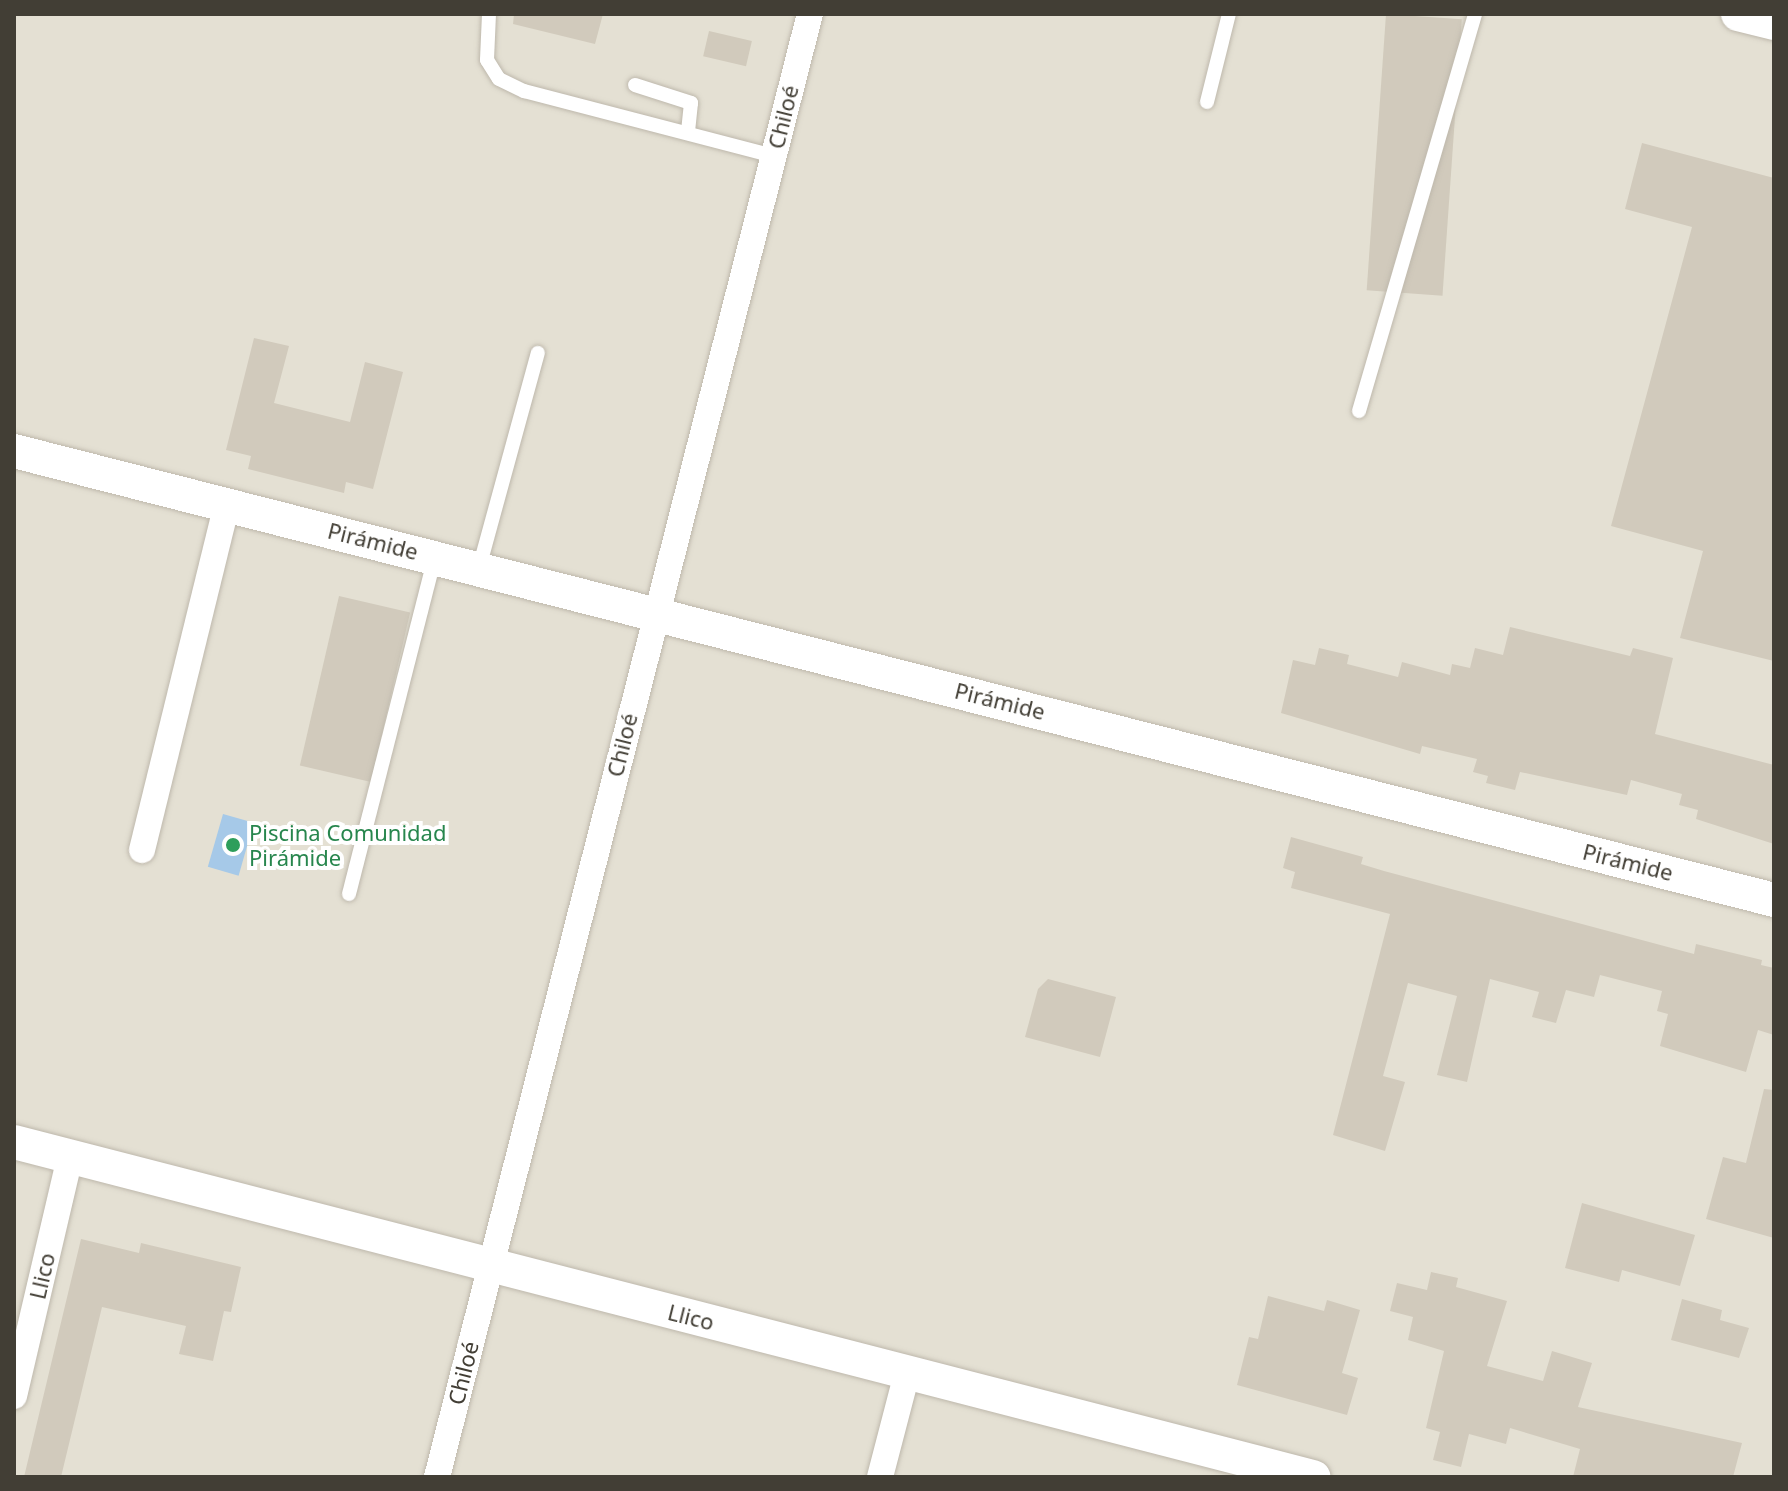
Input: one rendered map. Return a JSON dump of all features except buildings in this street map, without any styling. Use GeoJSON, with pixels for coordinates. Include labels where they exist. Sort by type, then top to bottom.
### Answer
{"type":"FeatureCollection","features":[{"type":"Feature","properties":{"kind":"street","name":"Chiloé"},"geometry":{"type":"LineString","coordinates":[[437,1477],[810,14]]}},
{"type":"Feature","properties":{"kind":"street"},"geometry":{"type":"LineString","coordinates":[[1738,14],[1774,23]]}},
{"type":"Feature","properties":{"kind":"street","name":"Pirámide"},"geometry":{"type":"LineString","coordinates":[[14,451],[656,612],[1774,900]]}},
{"type":"Feature","properties":{"kind":"street"},"geometry":{"type":"LineString","coordinates":[[142,850],[227,504]]}},
{"type":"Feature","properties":{"kind":"street","name":"Llico"},"geometry":{"type":"LineString","coordinates":[[14,1142],[1313,1477]]}},
{"type":"Feature","properties":{"kind":"street","name":"Llico"},"geometry":{"type":"LineString","coordinates":[[14,1396],[70,1157]]}},
{"type":"Feature","properties":{"kind":"street"},"geometry":{"type":"LineString","coordinates":[[880,1477],[907,1373]]}},
{"type":"Feature","properties":{"kind":"lane"},"geometry":{"type":"LineString","coordinates":[[489,14],[485,48],[499,79],[524,91],[773,156]]}},
{"type":"Feature","properties":{"kind":"lane"},"geometry":{"type":"LineString","coordinates":[[1207,102],[1229,14]]}},
{"type":"Feature","properties":{"kind":"lane"},"geometry":{"type":"LineString","coordinates":[[1359,411],[1475,14]]}},
{"type":"Feature","properties":{"kind":"lane"},"geometry":{"type":"LineString","coordinates":[[635,85],[691,103],[688,133]]}},
{"type":"Feature","properties":{"kind":"lane"},"geometry":{"type":"LineString","coordinates":[[479,568],[538,353]]}},
{"type":"Feature","properties":{"kind":"lane"},"geometry":{"type":"LineString","coordinates":[[349,894],[436,557]]}},
{"type":"Feature","properties":{"kind":"shaded area"},"geometry":{"type":"Polygon","coordinates":[[[14,14],[1774,14],[1774,1477],[14,1477],[14,14]]]}},
{"type":"Feature","properties":{"kind":"water","name":"Piscina Comunidad Pirámide"},"geometry":{"type":"Polygon","coordinates":[[[223,814],[254,823],[239,876],[208,867],[223,814]]]}},
{"type":"Feature","properties":{"kind":"place","name":"Piscina Comunidad Pirámide"},"geometry":{"type":"Point","coordinates":[233,845]}}]}
